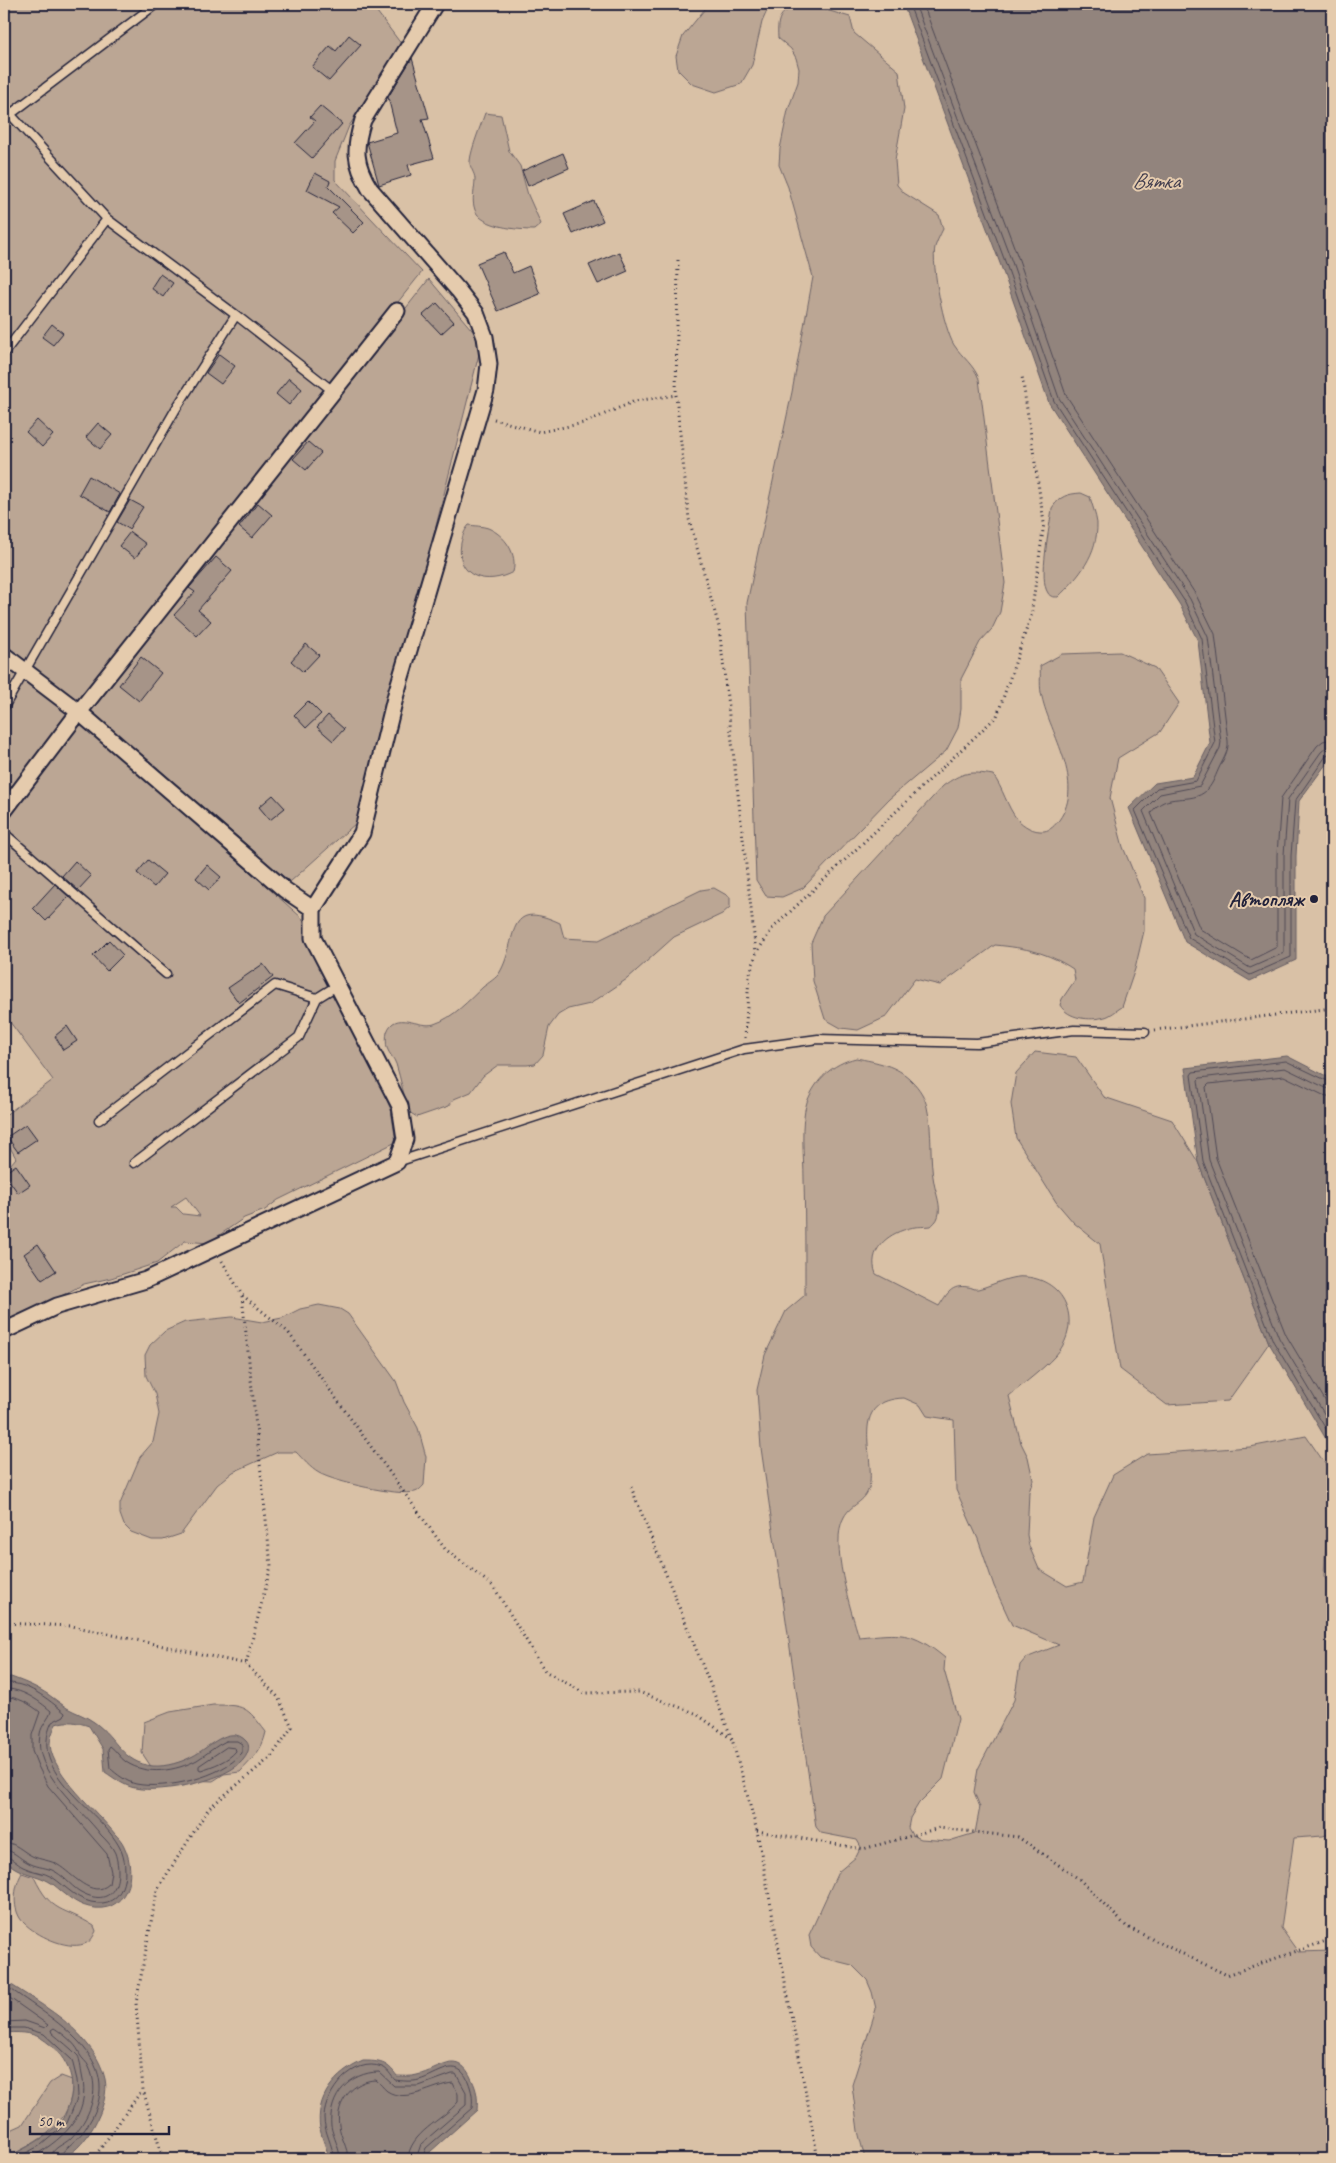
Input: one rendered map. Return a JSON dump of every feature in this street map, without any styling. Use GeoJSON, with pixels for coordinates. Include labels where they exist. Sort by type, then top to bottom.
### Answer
{"type":"FeatureCollection","features":[{"type":"Feature","properties":{"kind":"street"},"geometry":{"type":"LineString","coordinates":[[4,1331],[57,1306],[146,1280],[397,1162],[405,1139],[400,1106],[314,938],[313,909],[362,833],[396,694],[486,390],[489,364],[486,337],[476,313],[370,189],[357,161],[357,140],[363,120],[435,4]]}},
{"type":"Feature","properties":{"kind":"street"},"geometry":{"type":"LineString","coordinates":[[4,811],[79,712],[397,311]]}},
{"type":"Feature","properties":{"kind":"street"},"geometry":{"type":"LineString","coordinates":[[4,655],[79,712],[285,890],[313,909]]}},
{"type":"Feature","properties":{"kind":"lane"},"geometry":{"type":"LineString","coordinates":[[156,4],[7,116],[107,219],[236,315],[333,391]]}},
{"type":"Feature","properties":{"kind":"lane"},"geometry":{"type":"LineString","coordinates":[[4,353],[107,219]]}},
{"type":"Feature","properties":{"kind":"lane"},"geometry":{"type":"LineString","coordinates":[[4,707],[177,407],[236,315]]}},
{"type":"Feature","properties":{"kind":"lane"},"geometry":{"type":"LineString","coordinates":[[4,833],[166,974]]}},
{"type":"Feature","properties":{"kind":"lane"},"geometry":{"type":"LineString","coordinates":[[99,1120],[275,985],[317,998]]}},
{"type":"Feature","properties":{"kind":"lane"},"geometry":{"type":"LineString","coordinates":[[134,1163],[299,1037],[317,998],[338,985]]}},
{"type":"Feature","properties":{"kind":"lane"},"geometry":{"type":"LineString","coordinates":[[397,1162],[744,1049],[818,1039],[977,1043],[1074,1030],[1145,1032]]}},
{"type":"Feature","properties":{"kind":"path"},"geometry":{"type":"LineString","coordinates":[[678,260],[676,395],[689,519],[719,627],[756,954]]}},
{"type":"Feature","properties":{"kind":"path"},"geometry":{"type":"LineString","coordinates":[[744,1049],[749,977],[756,954],[772,929],[997,716],[1031,616],[1044,523],[1022,376]]}},
{"type":"Feature","properties":{"kind":"path"},"geometry":{"type":"LineString","coordinates":[[479,415],[540,432],[584,423],[635,401],[676,395]]}},
{"type":"Feature","properties":{"kind":"path"},"geometry":{"type":"LineString","coordinates":[[1145,1032],[1332,1008]]}},
{"type":"Feature","properties":{"kind":"path"},"geometry":{"type":"LineString","coordinates":[[214,1248],[242,1295],[288,1332],[445,1550],[493,1586],[545,1671],[584,1693],[639,1692],[695,1712],[732,1739]]}},
{"type":"Feature","properties":{"kind":"path"},"geometry":{"type":"LineString","coordinates":[[242,1295],[271,1566],[246,1664]]}},
{"type":"Feature","properties":{"kind":"path"},"geometry":{"type":"LineString","coordinates":[[631,1487],[732,1739],[757,1831],[818,2159]]}},
{"type":"Feature","properties":{"kind":"path"},"geometry":{"type":"LineString","coordinates":[[4,1623],[72,1626],[246,1664],[278,1697],[292,1727],[271,1757],[209,1808],[157,1890],[136,2002],[143,2090],[163,2159]]}},
{"type":"Feature","properties":{"kind":"path"},"geometry":{"type":"LineString","coordinates":[[757,1831],[862,1849],[939,1828],[1018,1837],[1079,1879],[1127,1927],[1227,1975],[1332,1939]]}},
{"type":"Feature","properties":{"kind":"path"},"geometry":{"type":"LineString","coordinates":[[94,2159],[143,2090]]}},
{"type":"Feature","properties":{"kind":"shaded area"},"geometry":{"type":"Polygon","coordinates":[[[4,4],[371,4],[402,45],[349,126],[335,161],[335,180],[422,272],[75,706],[4,651],[4,4]]]}},
{"type":"Feature","properties":{"kind":"shaded area"},"geometry":{"type":"Polygon","coordinates":[[[709,4],[770,4],[762,22],[752,65],[741,84],[716,92],[692,84],[678,70],[676,56],[683,36],[709,4]]]}},
{"type":"Feature","properties":{"kind":"shaded area"},"geometry":{"type":"Polygon","coordinates":[[[809,5],[850,17],[854,33],[899,71],[904,109],[895,160],[897,185],[904,193],[939,215],[943,229],[935,247],[934,256],[939,297],[950,337],[954,345],[974,369],[979,379],[1005,583],[1000,612],[992,629],[980,642],[961,679],[961,709],[958,728],[946,751],[889,799],[803,888],[782,897],[766,896],[756,880],[747,603],[792,392],[813,277],[788,187],[779,165],[780,149],[788,110],[798,82],[799,69],[791,49],[778,38],[779,22],[788,10],[809,5]]]}},
{"type":"Feature","properties":{"kind":"shaded area"},"geometry":{"type":"Polygon","coordinates":[[[485,113],[501,115],[509,151],[520,166],[528,195],[541,224],[534,230],[492,224],[479,216],[475,210],[473,198],[475,179],[470,161],[485,113]]]}},
{"type":"Feature","properties":{"kind":"shaded area"},"geometry":{"type":"Polygon","coordinates":[[[429,279],[482,342],[417,602],[356,823],[290,882],[89,709],[429,279]]]}},
{"type":"Feature","properties":{"kind":"shaded area"},"geometry":{"type":"Polygon","coordinates":[[[1081,493],[1090,497],[1096,517],[1094,545],[1091,555],[1080,573],[1058,597],[1052,596],[1048,593],[1045,586],[1044,565],[1052,508],[1064,496],[1081,493]]]}},
{"type":"Feature","properties":{"kind":"shaded area"},"geometry":{"type":"Polygon","coordinates":[[[469,525],[488,528],[505,540],[514,559],[513,572],[503,576],[484,578],[475,576],[468,571],[460,555],[462,538],[469,525]]]}},
{"type":"Feature","properties":{"kind":"shaded area"},"geometry":{"type":"Polygon","coordinates":[[[1120,652],[1155,668],[1179,703],[1160,732],[1118,758],[1110,798],[1123,847],[1144,898],[1144,931],[1135,969],[1122,1007],[1105,1017],[1086,1019],[1074,1016],[1060,1005],[1075,980],[1073,969],[1036,952],[995,945],[940,985],[915,979],[886,1017],[858,1030],[841,1028],[825,1019],[813,981],[811,943],[823,916],[943,786],[961,775],[978,773],[993,775],[1010,809],[1020,822],[1036,831],[1049,830],[1053,827],[1066,806],[1069,790],[1068,775],[1041,693],[1040,666],[1062,654],[1120,652]]]}},
{"type":"Feature","properties":{"kind":"shaded area"},"geometry":{"type":"Polygon","coordinates":[[[4,663],[69,712],[4,798],[4,663]]]}},
{"type":"Feature","properties":{"kind":"shaded area"},"geometry":{"type":"Polygon","coordinates":[[[79,720],[302,918],[338,985],[391,1110],[396,1142],[278,1200],[265,1210],[244,1218],[208,1243],[185,1241],[157,1263],[111,1278],[84,1284],[36,1309],[4,1322],[4,1172],[16,1158],[4,1137],[4,1116],[53,1080],[4,1014],[4,819],[79,720]],[[186,1197],[171,1207],[176,1207],[183,1214],[200,1216],[186,1197]]]}},
{"type":"Feature","properties":{"kind":"shaded area"},"geometry":{"type":"Polygon","coordinates":[[[714,888],[730,897],[730,907],[722,914],[674,937],[627,979],[590,1004],[568,1009],[558,1015],[549,1027],[543,1055],[535,1064],[498,1065],[483,1076],[471,1092],[454,1099],[449,1106],[417,1117],[409,1112],[396,1064],[387,1048],[387,1032],[391,1025],[396,1022],[408,1021],[428,1025],[448,1018],[499,974],[516,926],[521,919],[530,915],[542,916],[560,923],[564,938],[599,940],[701,890],[714,888]]]}},
{"type":"Feature","properties":{"kind":"shaded area"},"geometry":{"type":"Polygon","coordinates":[[[1035,1052],[1076,1057],[1104,1097],[1172,1120],[1198,1162],[1269,1343],[1228,1401],[1167,1405],[1120,1369],[1100,1244],[1074,1223],[1056,1202],[1016,1138],[1011,1104],[1016,1073],[1035,1052]]]}},
{"type":"Feature","properties":{"kind":"shaded area"},"geometry":{"type":"Polygon","coordinates":[[[856,1058],[864,1059],[900,1071],[912,1081],[921,1093],[929,1116],[934,1183],[939,1205],[938,1217],[931,1226],[910,1228],[886,1239],[874,1258],[876,1274],[939,1306],[950,1291],[957,1287],[978,1289],[1020,1277],[1039,1280],[1050,1285],[1059,1293],[1065,1303],[1069,1326],[1060,1350],[1043,1368],[1009,1396],[1021,1443],[1028,1457],[1033,1480],[1029,1492],[1027,1535],[1029,1546],[1039,1569],[1067,1586],[1083,1582],[1094,1517],[1113,1475],[1147,1454],[1250,1447],[1306,1436],[1330,1471],[1324,1576],[1332,1589],[1332,1833],[1323,1836],[1294,1838],[1281,1928],[1298,1952],[1332,1951],[1332,2159],[865,2159],[858,2131],[852,2085],[876,2009],[872,1992],[867,1980],[852,1965],[820,1957],[811,1947],[809,1935],[838,1872],[856,1857],[861,1847],[857,1840],[821,1833],[816,1827],[761,1448],[757,1390],[765,1355],[786,1311],[805,1295],[803,1130],[807,1102],[820,1080],[832,1068],[856,1058]],[[904,1398],[887,1401],[876,1407],[870,1416],[868,1428],[869,1489],[863,1498],[844,1517],[840,1528],[840,1559],[851,1611],[859,1637],[895,1635],[914,1638],[923,1642],[945,1658],[944,1670],[958,1719],[943,1779],[919,1803],[910,1818],[908,1828],[912,1835],[921,1839],[949,1841],[975,1833],[980,1807],[974,1792],[978,1769],[1014,1700],[1020,1665],[1026,1658],[1059,1645],[1012,1625],[994,1586],[978,1539],[956,1490],[954,1420],[927,1416],[920,1405],[904,1398]]]}},
{"type":"Feature","properties":{"kind":"shaded area"},"geometry":{"type":"Polygon","coordinates":[[[319,1305],[340,1309],[348,1314],[396,1381],[404,1402],[418,1428],[426,1457],[424,1485],[416,1492],[406,1493],[366,1487],[327,1477],[319,1473],[296,1452],[278,1452],[233,1472],[217,1485],[181,1534],[163,1540],[152,1540],[131,1532],[124,1525],[120,1514],[120,1504],[140,1457],[153,1442],[159,1414],[155,1394],[146,1376],[145,1355],[150,1345],[165,1331],[185,1322],[232,1317],[262,1322],[282,1318],[300,1309],[319,1305]]]}},
{"type":"Feature","properties":{"kind":"shaded area"},"geometry":{"type":"Polygon","coordinates":[[[213,1705],[244,1709],[254,1717],[266,1732],[259,1750],[252,1759],[240,1772],[224,1774],[213,1781],[186,1780],[154,1771],[142,1753],[144,1722],[170,1712],[213,1705]]]}},
{"type":"Feature","properties":{"kind":"shaded area"},"geometry":{"type":"Polygon","coordinates":[[[22,1873],[34,1877],[40,1889],[53,1904],[94,1926],[96,1931],[90,1941],[77,1945],[60,1943],[36,1932],[24,1923],[17,1912],[15,1898],[17,1885],[22,1873]]]}},
{"type":"Feature","properties":{"kind":"shaded area"},"geometry":{"type":"Polygon","coordinates":[[[61,2076],[72,2080],[71,2096],[61,2120],[41,2138],[4,2159],[4,2133],[22,2125],[50,2083],[61,2076]]]}},
{"type":"Feature","properties":{"kind":"water","name":"Вятка"},"geometry":{"type":"Polygon","coordinates":[[[903,4],[1332,4],[1332,756],[1299,801],[1296,856],[1296,960],[1250,981],[1185,942],[1129,808],[1155,783],[1193,777],[1210,743],[1198,641],[1180,605],[1049,403],[1001,266],[903,4]]]}},
{"type":"Feature","properties":{"kind":"water"},"geometry":{"type":"Polygon","coordinates":[[[1287,1056],[1332,1079],[1332,1449],[1269,1343],[1198,1162],[1185,1068],[1287,1056]]]}},
{"type":"Feature","properties":{"kind":"water"},"geometry":{"type":"Polygon","coordinates":[[[11,1677],[40,1690],[67,1708],[91,1720],[102,1728],[127,1755],[143,1764],[158,1766],[179,1762],[193,1756],[226,1736],[240,1736],[248,1743],[248,1751],[242,1761],[231,1770],[215,1777],[179,1787],[162,1789],[135,1788],[119,1782],[105,1772],[103,1749],[89,1726],[72,1722],[56,1724],[50,1745],[59,1768],[77,1792],[120,1839],[128,1857],[130,1869],[126,1890],[120,1899],[112,1905],[102,1908],[84,1906],[48,1881],[16,1869],[4,1859],[4,1678],[11,1677]]]}},
{"type":"Feature","properties":{"kind":"water"},"geometry":{"type":"Polygon","coordinates":[[[4,1982],[13,1986],[63,2020],[81,2036],[94,2053],[104,2074],[106,2089],[104,2101],[94,2127],[77,2148],[68,2155],[58,2159],[4,2159],[43,2138],[62,2121],[71,2097],[72,2087],[68,2068],[50,2044],[41,2038],[28,2034],[4,2033],[4,1982]]]}},
{"type":"Feature","properties":{"kind":"water"},"geometry":{"type":"Polygon","coordinates":[[[363,2061],[383,2063],[397,2076],[415,2076],[448,2064],[455,2063],[461,2065],[467,2070],[475,2087],[477,2110],[430,2152],[426,2159],[330,2159],[320,2129],[319,2117],[324,2097],[336,2079],[363,2061]]]}},
{"type":"Feature","properties":{"kind":"building"},"geometry":{"type":"Polygon","coordinates":[[[349,35],[361,45],[329,81],[312,67],[330,46],[336,51],[349,35]]]}},
{"type":"Feature","properties":{"kind":"building"},"geometry":{"type":"Polygon","coordinates":[[[412,58],[429,118],[422,119],[434,158],[408,165],[411,175],[379,185],[367,142],[397,133],[388,97],[412,58]]]}},
{"type":"Feature","properties":{"kind":"building"},"geometry":{"type":"Polygon","coordinates":[[[320,106],[342,124],[312,158],[295,143],[315,121],[310,117],[320,106]]]}},
{"type":"Feature","properties":{"kind":"building"},"geometry":{"type":"Polygon","coordinates":[[[563,153],[569,168],[528,186],[522,171],[563,153]]]}},
{"type":"Feature","properties":{"kind":"building"},"geometry":{"type":"Polygon","coordinates":[[[315,173],[330,181],[328,186],[364,222],[353,233],[332,213],[339,207],[307,190],[315,173]]]}},
{"type":"Feature","properties":{"kind":"building"},"geometry":{"type":"Polygon","coordinates":[[[594,201],[603,221],[573,234],[564,214],[594,201]]]}},
{"type":"Feature","properties":{"kind":"building"},"geometry":{"type":"Polygon","coordinates":[[[504,252],[513,273],[529,266],[540,294],[498,311],[477,263],[504,252]]]}},
{"type":"Feature","properties":{"kind":"building"},"geometry":{"type":"Polygon","coordinates":[[[619,252],[628,271],[598,284],[589,265],[619,252]]]}},
{"type":"Feature","properties":{"kind":"building"},"geometry":{"type":"Polygon","coordinates":[[[160,274],[173,283],[163,297],[151,288],[160,274]]]}},
{"type":"Feature","properties":{"kind":"building"},"geometry":{"type":"Polygon","coordinates":[[[437,303],[454,322],[441,334],[423,315],[437,303]]]}},
{"type":"Feature","properties":{"kind":"building"},"geometry":{"type":"Polygon","coordinates":[[[52,324],[63,333],[53,345],[42,337],[52,324]]]}},
{"type":"Feature","properties":{"kind":"building"},"geometry":{"type":"Polygon","coordinates":[[[219,354],[235,366],[221,384],[206,373],[219,354]]]}},
{"type":"Feature","properties":{"kind":"building"},"geometry":{"type":"Polygon","coordinates":[[[289,378],[302,389],[289,405],[276,394],[289,378]]]}},
{"type":"Feature","properties":{"kind":"building"},"geometry":{"type":"Polygon","coordinates":[[[37,420],[53,435],[42,447],[26,432],[37,420]]]}},
{"type":"Feature","properties":{"kind":"building"},"geometry":{"type":"Polygon","coordinates":[[[98,423],[112,435],[100,449],[86,437],[98,423]]]}},
{"type":"Feature","properties":{"kind":"building"},"geometry":{"type":"Polygon","coordinates":[[[308,442],[321,453],[306,470],[293,459],[308,442]]]}},
{"type":"Feature","properties":{"kind":"building"},"geometry":{"type":"Polygon","coordinates":[[[89,476],[120,494],[110,512],[79,494],[89,476]]]}},
{"type":"Feature","properties":{"kind":"building"},"geometry":{"type":"Polygon","coordinates":[[[130,500],[143,507],[129,529],[117,522],[130,500]]]}},
{"type":"Feature","properties":{"kind":"building"},"geometry":{"type":"Polygon","coordinates":[[[258,503],[272,515],[252,538],[239,527],[258,503]]]}},
{"type":"Feature","properties":{"kind":"building"},"geometry":{"type":"Polygon","coordinates":[[[130,532],[146,544],[135,558],[119,546],[130,532]]]}},
{"type":"Feature","properties":{"kind":"building"},"geometry":{"type":"Polygon","coordinates":[[[216,557],[232,571],[198,610],[211,621],[197,636],[174,615],[195,592],[189,588],[216,557]]]}},
{"type":"Feature","properties":{"kind":"building"},"geometry":{"type":"Polygon","coordinates":[[[306,644],[319,655],[303,672],[291,661],[306,644]]]}},
{"type":"Feature","properties":{"kind":"building"},"geometry":{"type":"Polygon","coordinates":[[[141,657],[161,673],[139,701],[119,685],[141,657]]]}},
{"type":"Feature","properties":{"kind":"building"},"geometry":{"type":"Polygon","coordinates":[[[308,701],[321,714],[306,728],[294,715],[308,701]]]}},
{"type":"Feature","properties":{"kind":"building"},"geometry":{"type":"Polygon","coordinates":[[[328,715],[344,729],[333,741],[317,727],[328,715]]]}},
{"type":"Feature","properties":{"kind":"building"},"geometry":{"type":"Polygon","coordinates":[[[273,795],[285,808],[270,820],[259,807],[273,795]]]}},
{"type":"Feature","properties":{"kind":"building"},"geometry":{"type":"Polygon","coordinates":[[[148,860],[165,874],[154,887],[137,873],[148,860]]]}},
{"type":"Feature","properties":{"kind":"building"},"geometry":{"type":"Polygon","coordinates":[[[75,861],[91,876],[78,890],[62,876],[75,861]]]}},
{"type":"Feature","properties":{"kind":"building"},"geometry":{"type":"Polygon","coordinates":[[[207,865],[221,877],[209,890],[196,878],[207,865]]]}},
{"type":"Feature","properties":{"kind":"building"},"geometry":{"type":"Polygon","coordinates":[[[55,884],[69,897],[46,921],[33,908],[55,884]]]}},
{"type":"Feature","properties":{"kind":"building"},"geometry":{"type":"Polygon","coordinates":[[[109,940],[123,955],[107,971],[93,956],[109,940]]]}},
{"type":"Feature","properties":{"kind":"building"},"geometry":{"type":"Polygon","coordinates":[[[263,964],[273,977],[239,1003],[228,988],[263,964]]]}},
{"type":"Feature","properties":{"kind":"building"},"geometry":{"type":"Polygon","coordinates":[[[67,1026],[77,1041],[63,1050],[55,1036],[67,1026]]]}},
{"type":"Feature","properties":{"kind":"building"},"geometry":{"type":"Polygon","coordinates":[[[26,1124],[37,1139],[18,1152],[7,1137],[26,1124]]]}},
{"type":"Feature","properties":{"kind":"building"},"geometry":{"type":"Polygon","coordinates":[[[16,1165],[30,1185],[18,1193],[4,1173],[16,1165]]]}},
{"type":"Feature","properties":{"kind":"building"},"geometry":{"type":"Polygon","coordinates":[[[38,1244],[56,1271],[42,1280],[24,1254],[38,1244]]]}},
{"type":"Feature","properties":{"kind":"place","name":"Автопляж"},"geometry":{"type":"Point","coordinates":[1314,899]}}]}
